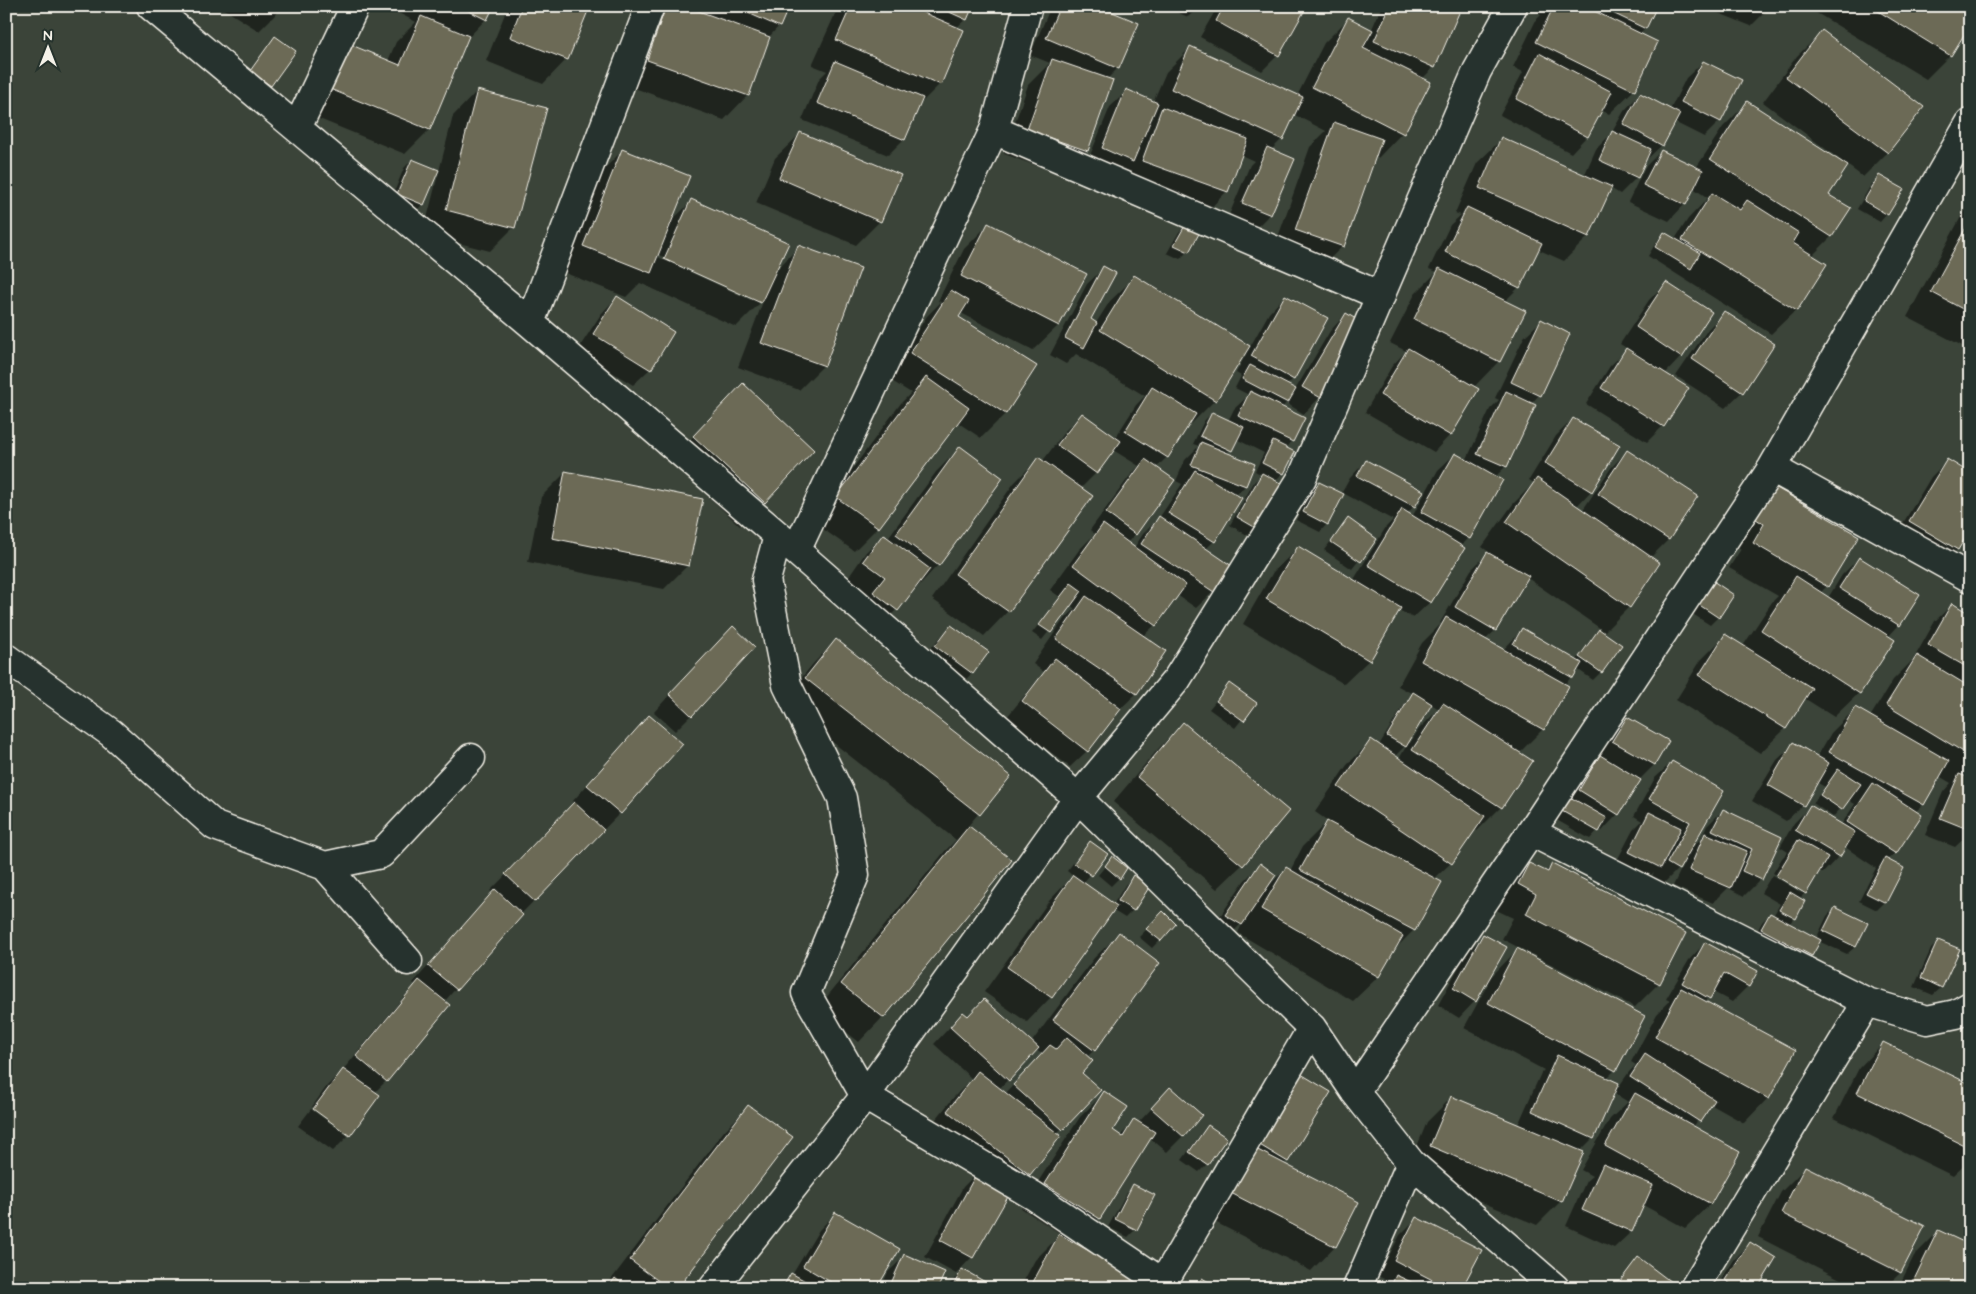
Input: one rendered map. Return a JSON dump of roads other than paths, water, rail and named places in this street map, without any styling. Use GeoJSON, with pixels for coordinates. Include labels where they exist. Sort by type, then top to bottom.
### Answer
{"type":"FeatureCollection","features":[{"type":"Feature","properties":{"kind":"street"},"geometry":{"type":"LineString","coordinates":[[151,6],[530,323],[787,543],[1078,798],[1312,1028],[1355,1092],[1411,1163],[1555,1288]]}},
{"type":"Feature","properties":{"kind":"street"},"geometry":{"type":"LineString","coordinates":[[297,128],[355,6]]}},
{"type":"Feature","properties":{"kind":"street"},"geometry":{"type":"LineString","coordinates":[[530,323],[650,6]]}},
{"type":"Feature","properties":{"kind":"street"},"geometry":{"type":"LineString","coordinates":[[1028,6],[994,130],[787,543],[766,580],[787,685],[842,798],[856,875],[806,993],[865,1096],[1034,1196],[1162,1285],[1312,1028]]}},
{"type":"Feature","properties":{"kind":"street"},"geometry":{"type":"LineString","coordinates":[[713,1288],[865,1096],[1078,798],[1177,679],[1302,478],[1477,71],[1513,6]]}},
{"type":"Feature","properties":{"kind":"street"},"geometry":{"type":"LineString","coordinates":[[1355,1092],[1531,832],[1772,468],[1970,123]]}},
{"type":"Feature","properties":{"kind":"street"},"geometry":{"type":"LineString","coordinates":[[994,130],[1381,296]]}},
{"type":"Feature","properties":{"kind":"street"},"geometry":{"type":"LineString","coordinates":[[1772,468],[1970,578]]}},
{"type":"Feature","properties":{"kind":"street"},"geometry":{"type":"LineString","coordinates":[[6,658],[111,733],[215,826],[325,866],[408,961]]}},
{"type":"Feature","properties":{"kind":"street"},"geometry":{"type":"LineString","coordinates":[[325,866],[381,854],[471,758]]}},
{"type":"Feature","properties":{"kind":"street"},"geometry":{"type":"LineString","coordinates":[[1531,832],[1867,1002],[1927,1020],[1956,1014],[1970,1006]]}},
{"type":"Feature","properties":{"kind":"street"},"geometry":{"type":"LineString","coordinates":[[1694,1288],[1867,1002]]}},
{"type":"Feature","properties":{"kind":"street"},"geometry":{"type":"LineString","coordinates":[[1357,1288],[1411,1163]]}}]}
